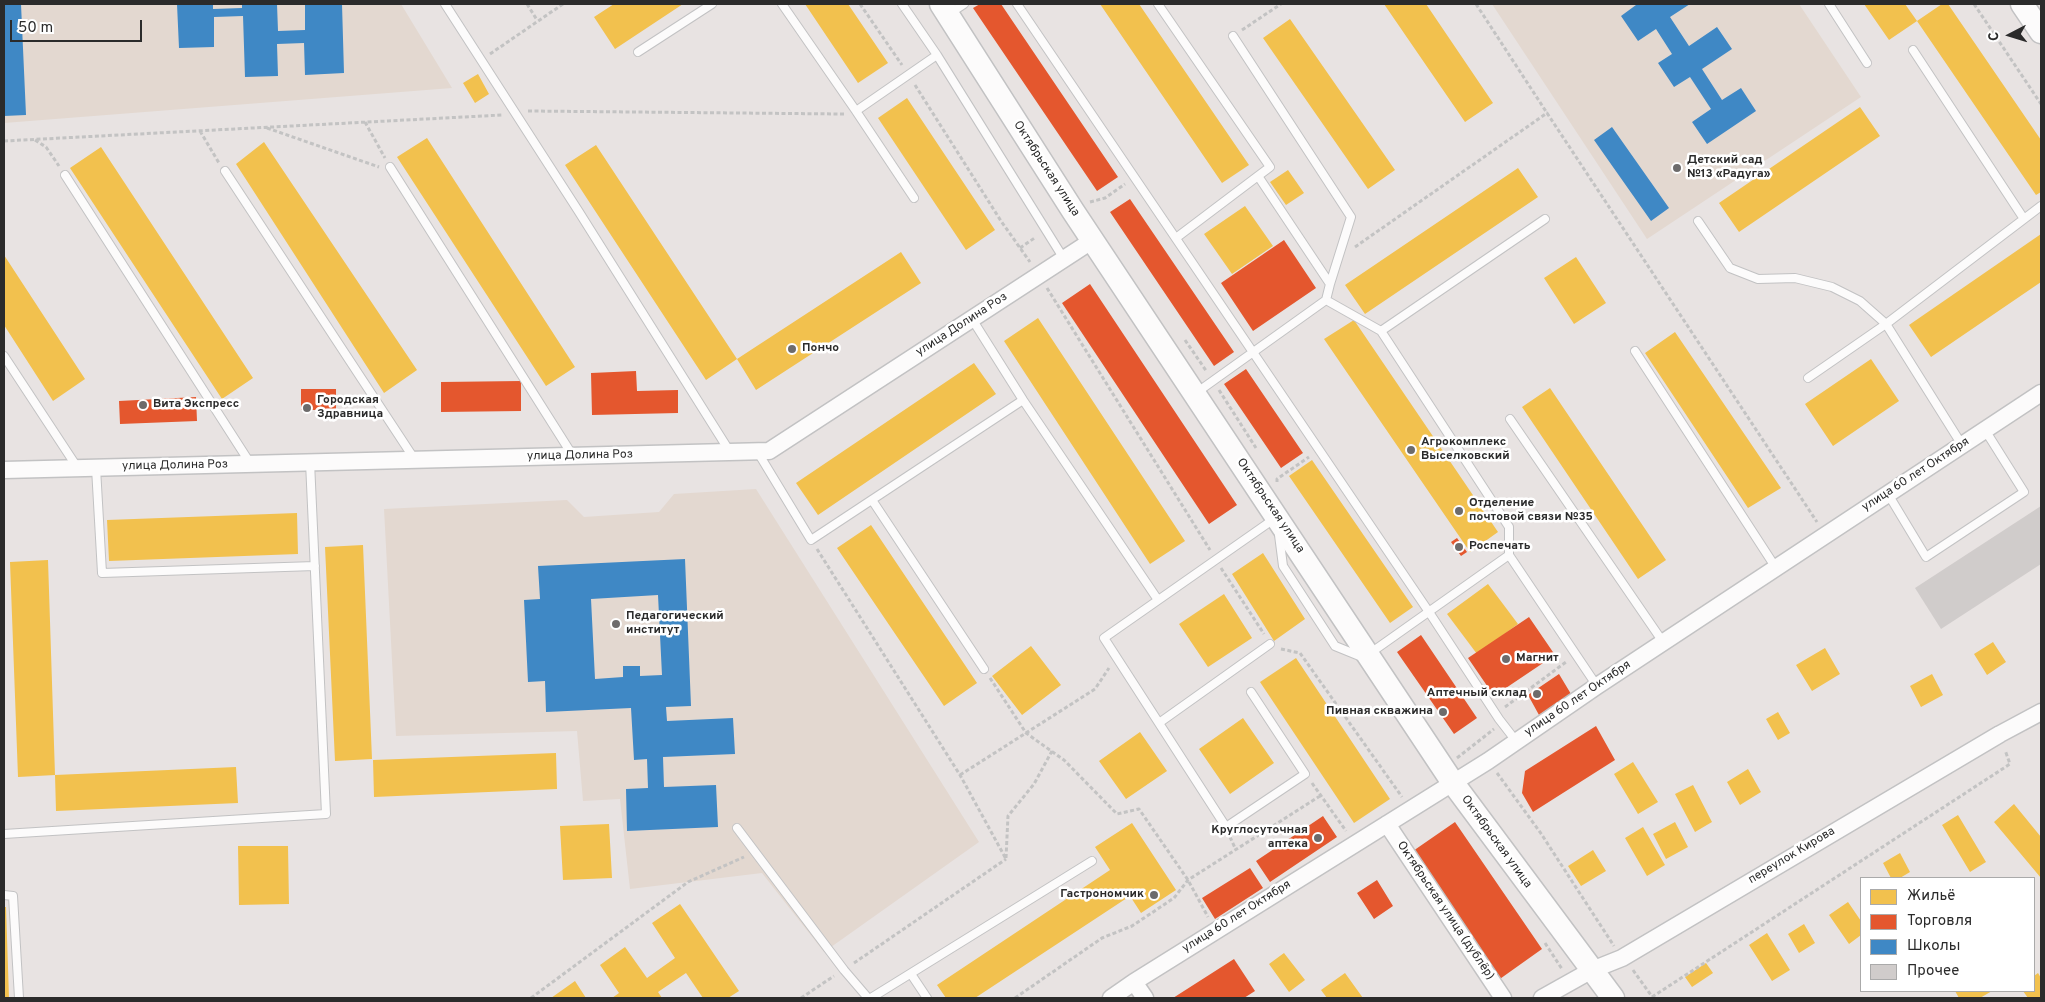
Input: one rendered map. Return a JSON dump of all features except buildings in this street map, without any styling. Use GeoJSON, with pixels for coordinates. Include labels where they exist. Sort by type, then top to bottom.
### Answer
{"type":"FeatureCollection","features":[{"type":"Feature","properties":{"kind":"main road"},"geometry":{"type":"LineString","coordinates":[[2022,4],[2041,32]]}},
{"type":"Feature","properties":{"kind":"main road","name":"Октябрьская улица"},"geometry":{"type":"LineString","coordinates":[[951,7],[1093,240],[1453,783],[1613,998]]}},
{"type":"Feature","properties":{"kind":"street","name":"улица Долина Роз"},"geometry":{"type":"LineString","coordinates":[[4,470],[769,451],[1093,240]]}},
{"type":"Feature","properties":{"kind":"street","name":"улица 60 лет Октября"},"geometry":{"type":"LineString","coordinates":[[1111,998],[1488,761],[1663,642],[2041,393]]}},
{"type":"Feature","properties":{"kind":"street","name":"переулок Кирова"},"geometry":{"type":"LineString","coordinates":[[1542,998],[1592,970],[1622,958],[2000,734],[2041,712]]}},
{"type":"Feature","properties":{"kind":"street","name":"Октябрьская улица (дублёр)"},"geometry":{"type":"LineString","coordinates":[[1387,824],[1503,998]]}},
{"type":"Feature","properties":{"kind":"street"},"geometry":{"type":"LineString","coordinates":[[1134,982],[1145,998]]}},
{"type":"Feature","properties":{"kind":"lane"},"geometry":{"type":"LineString","coordinates":[[445,4],[730,452]]}},
{"type":"Feature","properties":{"kind":"lane"},"geometry":{"type":"LineString","coordinates":[[638,52],[712,4]]}},
{"type":"Feature","properties":{"kind":"lane"},"geometry":{"type":"LineString","coordinates":[[782,4],[914,198]]}},
{"type":"Feature","properties":{"kind":"lane"},"geometry":{"type":"LineString","coordinates":[[902,4],[937,55],[1064,259]]}},
{"type":"Feature","properties":{"kind":"lane"},"geometry":{"type":"LineString","coordinates":[[1017,4],[1499,719],[1516,741]]}},
{"type":"Feature","properties":{"kind":"lane"},"geometry":{"type":"LineString","coordinates":[[1158,4],[1270,167],[1176,238]]}},
{"type":"Feature","properties":{"kind":"lane"},"geometry":{"type":"LineString","coordinates":[[1829,4],[1867,63]]}},
{"type":"Feature","properties":{"kind":"lane"},"geometry":{"type":"LineString","coordinates":[[1195,393],[1326,300],[1352,217],[1234,36]]}},
{"type":"Feature","properties":{"kind":"lane"},"geometry":{"type":"LineString","coordinates":[[1913,50],[2024,219]]}},
{"type":"Feature","properties":{"kind":"lane"},"geometry":{"type":"LineString","coordinates":[[856,111],[937,55]]}},
{"type":"Feature","properties":{"kind":"lane"},"geometry":{"type":"LineString","coordinates":[[390,167],[573,456]]}},
{"type":"Feature","properties":{"kind":"lane"},"geometry":{"type":"LineString","coordinates":[[225,171],[414,460]]}},
{"type":"Feature","properties":{"kind":"lane"},"geometry":{"type":"LineString","coordinates":[[65,175],[251,464]]}},
{"type":"Feature","properties":{"kind":"lane"},"geometry":{"type":"LineString","coordinates":[[1258,176],[1330,284]]}},
{"type":"Feature","properties":{"kind":"lane"},"geometry":{"type":"LineString","coordinates":[[1808,378],[1886,324],[2041,206]]}},
{"type":"Feature","properties":{"kind":"lane"},"geometry":{"type":"LineString","coordinates":[[1382,331],[1545,219]]}},
{"type":"Feature","properties":{"kind":"lane"},"geometry":{"type":"LineString","coordinates":[[1698,221],[1730,268],[1758,279],[1795,278],[1832,287],[1860,302],[1886,324],[1962,445]]}},
{"type":"Feature","properties":{"kind":"lane"},"geometry":{"type":"LineString","coordinates":[[1326,300],[1382,331],[1509,527],[1510,555],[1597,686]]}},
{"type":"Feature","properties":{"kind":"lane"},"geometry":{"type":"LineString","coordinates":[[972,319],[1023,400],[1158,600]]}},
{"type":"Feature","properties":{"kind":"lane"},"geometry":{"type":"LineString","coordinates":[[1635,351],[1776,568]]}},
{"type":"Feature","properties":{"kind":"lane"},"geometry":{"type":"LineString","coordinates":[[4,356],[78,468]]}},
{"type":"Feature","properties":{"kind":"lane"},"geometry":{"type":"LineString","coordinates":[[758,451],[811,540],[1023,400]]}},
{"type":"Feature","properties":{"kind":"lane"},"geometry":{"type":"LineString","coordinates":[[1510,419],[1663,642]]}},
{"type":"Feature","properties":{"kind":"lane"},"geometry":{"type":"LineString","coordinates":[[1888,494],[1926,557],[2008,503],[2024,492],[1985,430]]}},
{"type":"Feature","properties":{"kind":"lane"},"geometry":{"type":"LineString","coordinates":[[4,834],[326,814],[310,462]]}},
{"type":"Feature","properties":{"kind":"lane"},"geometry":{"type":"LineString","coordinates":[[96,468],[102,573],[314,566]]}},
{"type":"Feature","properties":{"kind":"lane"},"geometry":{"type":"LineString","coordinates":[[872,500],[984,669]]}},
{"type":"Feature","properties":{"kind":"lane"},"geometry":{"type":"LineString","coordinates":[[1251,692],[1305,774],[1226,827],[1104,638],[1277,517]]}},
{"type":"Feature","properties":{"kind":"lane"},"geometry":{"type":"LineString","coordinates":[[1370,657],[1428,612],[1510,555]]}},
{"type":"Feature","properties":{"kind":"lane"},"geometry":{"type":"LineString","coordinates":[[1159,723],[1270,644]]}},
{"type":"Feature","properties":{"kind":"lane"},"geometry":{"type":"LineString","coordinates":[[737,828],[844,970],[869,998],[911,974],[1092,861]]}},
{"type":"Feature","properties":{"kind":"lane"},"geometry":{"type":"LineString","coordinates":[[4,895],[13,896],[19,998]]}},
{"type":"Feature","properties":{"kind":"lane"},"geometry":{"type":"LineString","coordinates":[[911,974],[927,998]]}},
{"type":"Feature","properties":{"kind":"path"},"geometry":{"type":"LineString","coordinates":[[527,4],[538,20]]}},
{"type":"Feature","properties":{"kind":"path"},"geometry":{"type":"LineString","coordinates":[[481,59],[563,4]]}},
{"type":"Feature","properties":{"kind":"path"},"geometry":{"type":"LineString","coordinates":[[860,4],[908,75],[1001,221],[1039,275],[1272,647],[1300,653],[1411,809]]}},
{"type":"Feature","properties":{"kind":"path"},"geometry":{"type":"LineString","coordinates":[[1234,36],[1281,4]]}},
{"type":"Feature","properties":{"kind":"path"},"geometry":{"type":"LineString","coordinates":[[1476,4],[1826,535]]}},
{"type":"Feature","properties":{"kind":"path"},"geometry":{"type":"LineString","coordinates":[[1974,4],[2041,104]]}},
{"type":"Feature","properties":{"kind":"path"},"geometry":{"type":"LineString","coordinates":[[4,141],[506,114],[514,111],[846,114],[856,111]]}},
{"type":"Feature","properties":{"kind":"path"},"geometry":{"type":"LineString","coordinates":[[1338,259],[1547,114]]}},
{"type":"Feature","properties":{"kind":"path"},"geometry":{"type":"LineString","coordinates":[[265,127],[376,167],[390,167],[365,122]]}},
{"type":"Feature","properties":{"kind":"path"},"geometry":{"type":"LineString","coordinates":[[200,131],[221,168],[225,171]]}},
{"type":"Feature","properties":{"kind":"path"},"geometry":{"type":"LineString","coordinates":[[35,139],[46,147],[65,175]]}},
{"type":"Feature","properties":{"kind":"path"},"geometry":{"type":"LineString","coordinates":[[811,540],[960,775],[1006,859]]}},
{"type":"Feature","properties":{"kind":"path"},"geometry":{"type":"LineString","coordinates":[[1499,719],[1500,711],[1576,654]]}},
{"type":"Feature","properties":{"kind":"path"},"geometry":{"type":"LineString","coordinates":[[960,775],[1094,689],[1116,657]]}},
{"type":"Feature","properties":{"kind":"path"},"geometry":{"type":"LineString","coordinates":[[984,669],[1026,734],[1064,760],[1117,814],[1139,809],[1188,880]]}},
{"type":"Feature","properties":{"kind":"path"},"geometry":{"type":"LineString","coordinates":[[1476,744],[1540,832],[1622,958],[1641,980],[1653,998],[2010,764],[2000,734]]}},
{"type":"Feature","properties":{"kind":"path"},"geometry":{"type":"LineString","coordinates":[[1006,859],[1008,816],[1034,784],[1052,752]]}},
{"type":"Feature","properties":{"kind":"path"},"geometry":{"type":"LineString","coordinates":[[1015,998],[1102,938],[1132,926],[1174,898],[1188,880],[1320,796],[1356,843]]}},
{"type":"Feature","properties":{"kind":"path"},"geometry":{"type":"LineString","coordinates":[[531,998],[688,882],[755,853]]}},
{"type":"Feature","properties":{"kind":"path"},"geometry":{"type":"LineString","coordinates":[[801,998],[1006,859]]}},
{"type":"Feature","properties":{"kind":"path"},"geometry":{"type":"LineString","coordinates":[[1544,942],[1571,982]]}},
{"type":"Feature","properties":{"kind":"shaded area"},"geometry":{"type":"Polygon","coordinates":[[[4,4],[401,4],[452,88],[4,123],[4,4]]]}},
{"type":"Feature","properties":{"kind":"shaded area","name":"Детский сад №13 «Радуга»"},"geometry":{"type":"Polygon","coordinates":[[[1492,4],[1799,4],[1861,97],[1647,239],[1492,4]]]}},
{"type":"Feature","properties":{"kind":"shaded area","name":"Педагогический институт"},"geometry":{"type":"Polygon","coordinates":[[[756,489],[979,842],[824,952],[762,873],[630,889],[620,799],[583,801],[577,731],[396,736],[384,509],[567,500],[584,517],[659,512],[674,494],[756,489]]]}},
{"type":"Feature","properties":{"kind":"place","name":"Детский сад №13 «Радуга»"},"geometry":{"type":"Point","coordinates":[1677,168]}},
{"type":"Feature","properties":{"kind":"place","name":"Пончо"},"geometry":{"type":"Point","coordinates":[792,349]}},
{"type":"Feature","properties":{"kind":"place","name":"Вита Экспресс"},"geometry":{"type":"Point","coordinates":[143,405]}},
{"type":"Feature","properties":{"kind":"place","name":"Городская Здравница"},"geometry":{"type":"Point","coordinates":[307,408]}},
{"type":"Feature","properties":{"kind":"place","name":"Агрокомплекс Выселковский"},"geometry":{"type":"Point","coordinates":[1411,450]}},
{"type":"Feature","properties":{"kind":"place","name":"Отделение почтовой связи №35"},"geometry":{"type":"Point","coordinates":[1459,511]}},
{"type":"Feature","properties":{"kind":"place","name":"Роспечать"},"geometry":{"type":"Point","coordinates":[1459,547]}},
{"type":"Feature","properties":{"kind":"place","name":"Педагогический институт"},"geometry":{"type":"Point","coordinates":[616,624]}},
{"type":"Feature","properties":{"kind":"place","name":"Магнит"},"geometry":{"type":"Point","coordinates":[1506,659]}},
{"type":"Feature","properties":{"kind":"place","name":"Аптечный склад"},"geometry":{"type":"Point","coordinates":[1537,694]}},
{"type":"Feature","properties":{"kind":"place","name":"Пивная скважина"},"geometry":{"type":"Point","coordinates":[1443,712]}},
{"type":"Feature","properties":{"kind":"place","name":"Круглосуточная аптека"},"geometry":{"type":"Point","coordinates":[1318,838]}},
{"type":"Feature","properties":{"kind":"place","name":"Гастрономчик"},"geometry":{"type":"Point","coordinates":[1154,895]}}]}
